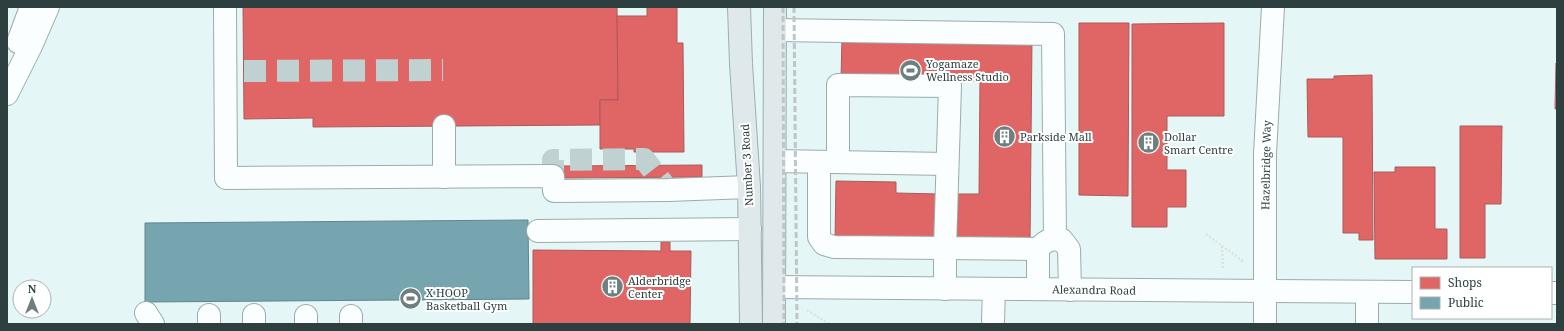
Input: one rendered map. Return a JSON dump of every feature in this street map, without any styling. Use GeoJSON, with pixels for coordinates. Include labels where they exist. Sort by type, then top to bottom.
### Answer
{"type":"FeatureCollection","features":[{"type":"Feature","properties":{"kind":"main road","name":"Number 3 Road"},"geometry":{"type":"LineString","coordinates":[[739,7],[749,187],[751,324]]}},
{"type":"Feature","properties":{"kind":"main road"},"geometry":{"type":"LineString","coordinates":[[774,324],[775,7]]}},
{"type":"Feature","properties":{"kind":"street"},"geometry":{"type":"LineString","coordinates":[[7,39],[20,7]]}},
{"type":"Feature","properties":{"kind":"street"},"geometry":{"type":"LineString","coordinates":[[7,66],[31,7]]}},
{"type":"Feature","properties":{"kind":"street"},"geometry":{"type":"LineString","coordinates":[[7,94],[31,46],[48,7]]}},
{"type":"Feature","properties":{"kind":"street"},"geometry":{"type":"LineString","coordinates":[[225,7],[234,71],[226,178],[553,176],[554,191],[668,190],[749,187]]}},
{"type":"Feature","properties":{"kind":"street","name":"Hazelbridge Way"},"geometry":{"type":"LineString","coordinates":[[1265,324],[1265,154],[1273,7]]}},
{"type":"Feature","properties":{"kind":"street"},"geometry":{"type":"LineString","coordinates":[[775,30],[1053,34],[1047,244],[1038,289]]}},
{"type":"Feature","properties":{"kind":"street"},"geometry":{"type":"LineString","coordinates":[[945,288],[945,248],[947,164],[950,86],[838,85],[819,237],[824,244],[834,247],[945,248],[1047,244],[1062,240],[1069,249],[1070,290]]}},
{"type":"Feature","properties":{"kind":"street"},"geometry":{"type":"LineString","coordinates":[[444,126],[444,177]]}},
{"type":"Feature","properties":{"kind":"street"},"geometry":{"type":"LineString","coordinates":[[775,161],[947,164]]}},
{"type":"Feature","properties":{"kind":"street"},"geometry":{"type":"LineString","coordinates":[[538,230],[750,229]]}},
{"type":"Feature","properties":{"kind":"street","name":"Alexandra Road"},"geometry":{"type":"LineString","coordinates":[[775,287],[1412,292]]}},
{"type":"Feature","properties":{"kind":"street"},"geometry":{"type":"LineString","coordinates":[[993,321],[994,289]]}},
{"type":"Feature","properties":{"kind":"street"},"geometry":{"type":"LineString","coordinates":[[1367,292],[1367,324]]}},
{"type":"Feature","properties":{"kind":"path"},"geometry":{"type":"LineString","coordinates":[[1206,234],[1244,262]]}},
{"type":"Feature","properties":{"kind":"path"},"geometry":{"type":"LineString","coordinates":[[1222,246],[1223,270]]}},
{"type":"Feature","properties":{"kind":"path"},"geometry":{"type":"LineString","coordinates":[[807,310],[829,324]]}},
{"type":"Feature","properties":{"kind":"building: Shops"},"geometry":{"type":"Polygon","coordinates":[[[243,7],[617,7],[618,100],[600,100],[600,125],[313,127],[313,118],[244,119],[243,7]]]}},
{"type":"Feature","properties":{"kind":"building: Shops"},"geometry":{"type":"Polygon","coordinates":[[[647,7],[677,7],[677,43],[683,43],[684,152],[634,152],[634,149],[600,149],[600,100],[618,100],[617,16],[647,16],[647,7]]]}},
{"type":"Feature","properties":{"kind":"building: Shops"},"geometry":{"type":"Polygon","coordinates":[[[1079,23],[1129,23],[1128,196],[1079,195],[1079,23]]]}},
{"type":"Feature","properties":{"kind":"building: Shops","name":"Dollar Smart Centre"},"geometry":{"type":"Polygon","coordinates":[[[1224,23],[1224,116],[1167,116],[1167,170],[1186,170],[1186,207],[1167,207],[1167,227],[1132,227],[1132,24],[1224,23]]]}},
{"type":"Feature","properties":{"kind":"building: Shops","name":"Parkside Mall"},"geometry":{"type":"Polygon","coordinates":[[[842,37],[1032,39],[1030,242],[957,242],[958,194],[979,194],[980,81],[841,79],[842,37]]]}},
{"type":"Feature","properties":{"kind":"building: Shops"},"geometry":{"type":"Polygon","coordinates":[[[1556,63],[1557,109],[1555,109],[1556,63]]]}},
{"type":"Feature","properties":{"kind":"building: Shops"},"geometry":{"type":"Polygon","coordinates":[[[1372,75],[1373,240],[1359,240],[1359,233],[1343,233],[1343,137],[1308,137],[1307,79],[1334,79],[1334,76],[1372,75]]]}},
{"type":"Feature","properties":{"kind":"building: Shops"},"geometry":{"type":"Polygon","coordinates":[[[1460,126],[1502,126],[1501,204],[1485,204],[1485,258],[1460,258],[1460,126]]]}},
{"type":"Feature","properties":{"kind":"building: Shops"},"geometry":{"type":"Polygon","coordinates":[[[702,165],[702,177],[561,178],[561,166],[702,165]]]}},
{"type":"Feature","properties":{"kind":"building: Shops"},"geometry":{"type":"Polygon","coordinates":[[[1395,167],[1435,167],[1435,229],[1447,229],[1447,259],[1375,259],[1374,172],[1395,172],[1395,167]]]}},
{"type":"Feature","properties":{"kind":"building: Shops"},"geometry":{"type":"Polygon","coordinates":[[[836,181],[896,182],[896,193],[939,194],[938,242],[835,241],[836,181]]]}},
{"type":"Feature","properties":{"kind":"building: Shops","name":"Alderbridge Center"},"geometry":{"type":"Polygon","coordinates":[[[661,242],[670,242],[670,251],[691,251],[690,324],[533,324],[533,250],[661,251],[661,242]]]}},
{"type":"Feature","properties":{"kind":"building: Public"},"geometry":{"type":"Polygon","coordinates":[[[528,220],[529,299],[145,302],[145,223],[528,220]]]}},
{"type":"Feature","properties":{"kind":"tunnel"},"geometry":{"type":"LineString","coordinates":[[244,71],[443,70]]}},
{"type":"Feature","properties":{"kind":"tunnel"},"geometry":{"type":"LineString","coordinates":[[553,176],[553,160],[644,159],[668,190]]}},
{"type":"Feature","properties":{"kind":"railway"},"geometry":{"type":"LineString","coordinates":[[783,7],[784,324]]}},
{"type":"Feature","properties":{"kind":"railway"},"geometry":{"type":"LineString","coordinates":[[794,7],[797,324]]}},
{"type":"Feature","properties":{"kind":"place","name":"Yogamaze Wellness Studio"},"geometry":{"type":"Point","coordinates":[911,70]}},
{"type":"Feature","properties":{"kind":"place","name":"Parkside Mall"},"geometry":{"type":"Point","coordinates":[1005,137]}},
{"type":"Feature","properties":{"kind":"place","name":"Dollar Smart Centre"},"geometry":{"type":"Point","coordinates":[1149,143]}},
{"type":"Feature","properties":{"kind":"place","name":"Alderbridge Center"},"geometry":{"type":"Point","coordinates":[612,287]}},
{"type":"Feature","properties":{"kind":"place","name":"X HOOP Basketball Gym"},"geometry":{"type":"Point","coordinates":[410,299]}}]}
